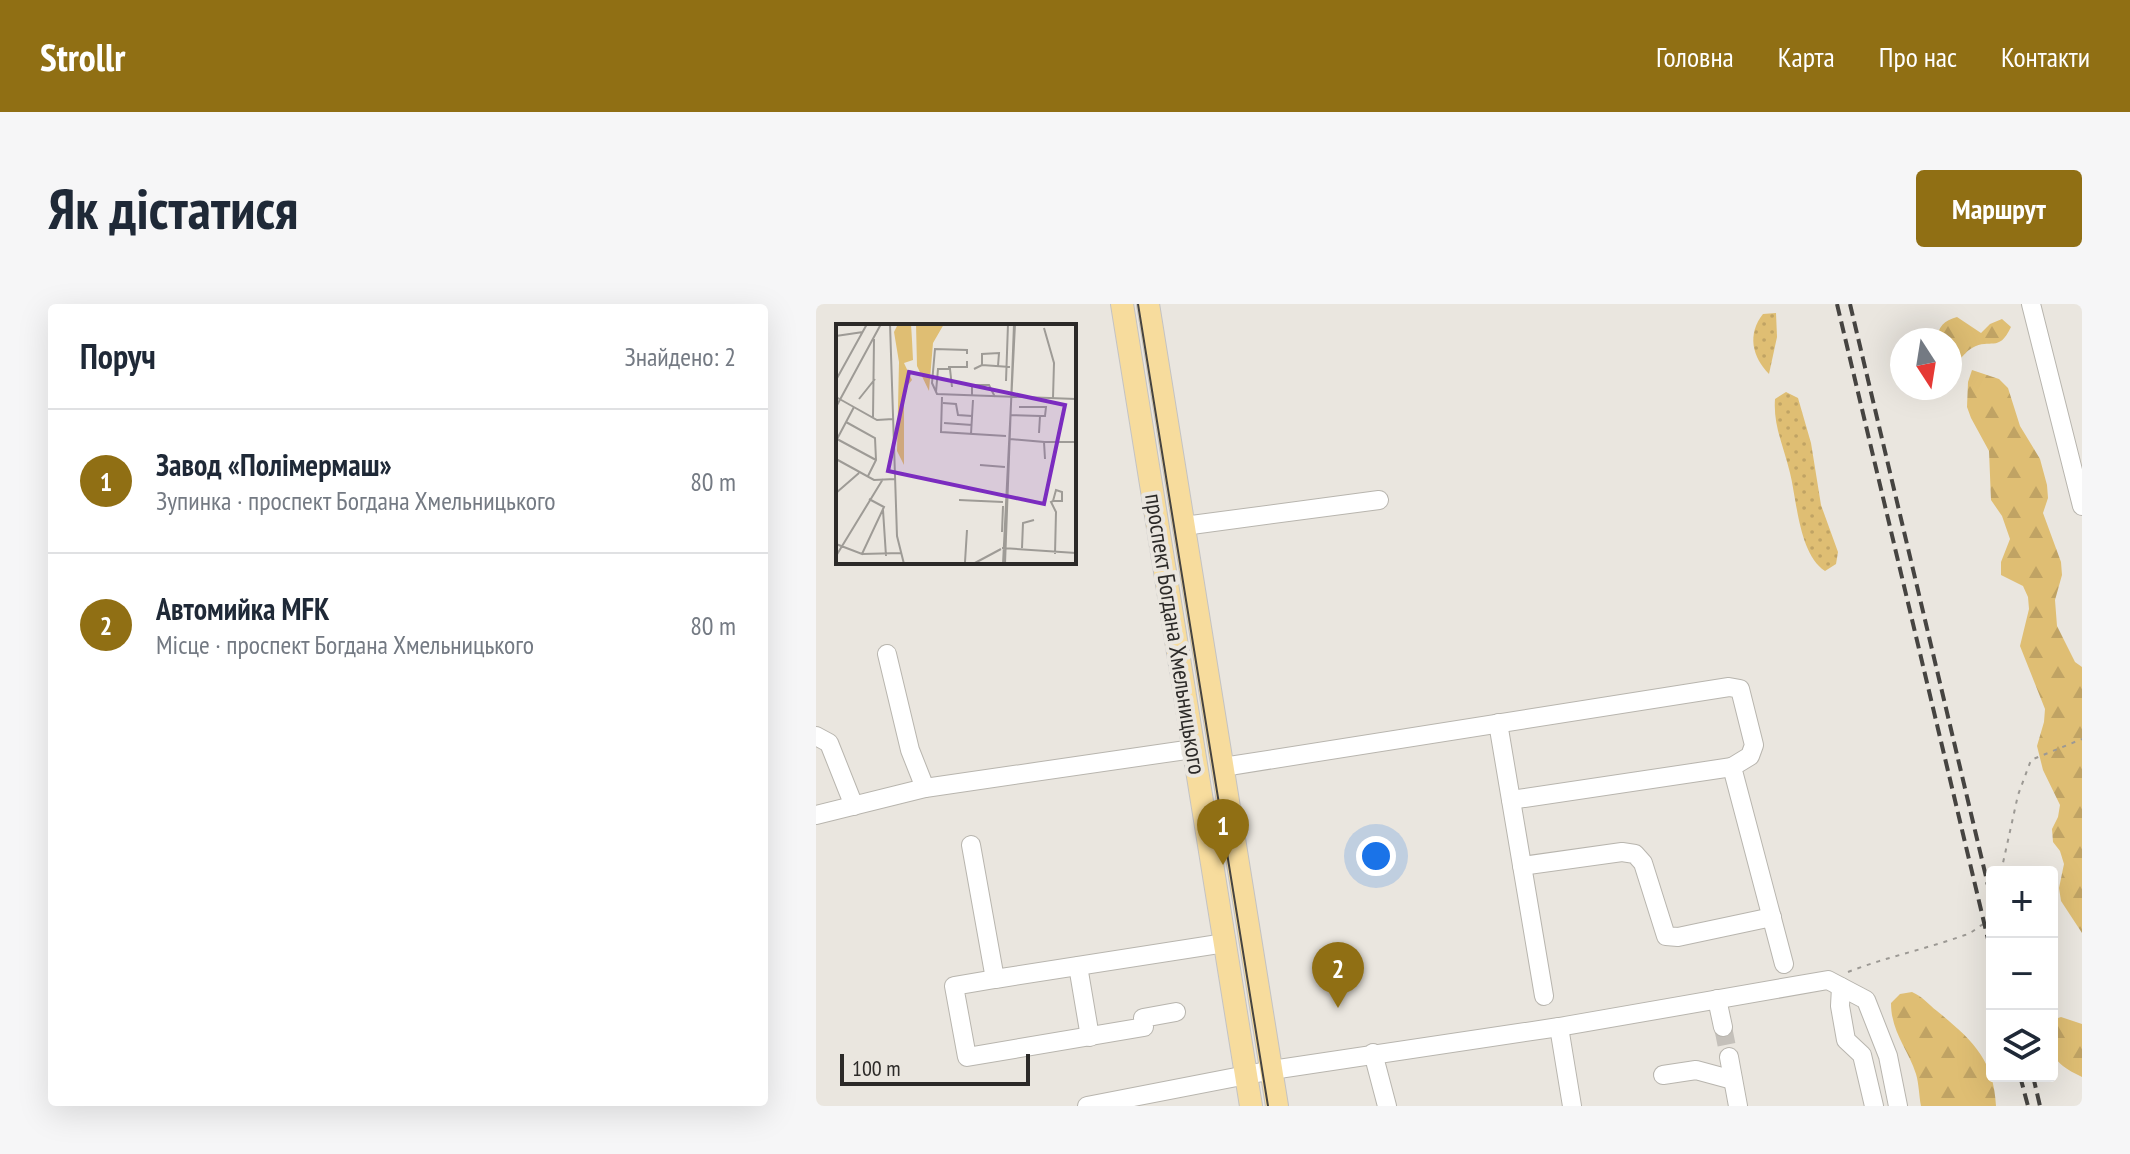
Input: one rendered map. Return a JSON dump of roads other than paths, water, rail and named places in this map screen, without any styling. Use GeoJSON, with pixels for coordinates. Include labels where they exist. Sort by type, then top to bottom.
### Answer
{"type":"FeatureCollection","features":[{"type":"Feature","properties":{"kind":"main road","name":"проспект Богдана Хмельницького"},"geometry":{"type":"LineString","coordinates":[[1122,304],[1251,1106]]}},
{"type":"Feature","properties":{"kind":"main road","name":"проспект Богдана Хмельницького"},"geometry":{"type":"LineString","coordinates":[[1148,304],[1277,1106]]}},
{"type":"Feature","properties":{"kind":"street"},"geometry":{"type":"LineString","coordinates":[[2031,304],[2082,506]]}},
{"type":"Feature","properties":{"kind":"street"},"geometry":{"type":"LineString","coordinates":[[1184,526],[1379,500]]}},
{"type":"Feature","properties":{"kind":"street"},"geometry":{"type":"LineString","coordinates":[[887,654],[910,750],[925,788]]}},
{"type":"Feature","properties":{"kind":"street"},"geometry":{"type":"LineString","coordinates":[[1223,767],[1729,687],[1740,689],[1754,745],[1750,756],[1732,767],[1511,800]]}},
{"type":"Feature","properties":{"kind":"street"},"geometry":{"type":"LineString","coordinates":[[1498,723],[1544,996]]}},
{"type":"Feature","properties":{"kind":"street"},"geometry":{"type":"LineString","coordinates":[[816,736],[829,743],[854,806]]}},
{"type":"Feature","properties":{"kind":"street"},"geometry":{"type":"LineString","coordinates":[[816,815],[925,788],[1193,749]]}},
{"type":"Feature","properties":{"kind":"street"},"geometry":{"type":"LineString","coordinates":[[1732,767],[1784,964]]}},
{"type":"Feature","properties":{"kind":"street"},"geometry":{"type":"LineString","coordinates":[[971,845],[995,979]]}},
{"type":"Feature","properties":{"kind":"street"},"geometry":{"type":"LineString","coordinates":[[1522,866],[1622,852],[1635,854],[1643,863],[1666,936],[1678,937],[1772,917]]}},
{"type":"Feature","properties":{"kind":"street"},"geometry":{"type":"LineString","coordinates":[[1176,1012],[1143,1018],[1144,1027],[967,1057],[954,986],[1225,943]]}},
{"type":"Feature","properties":{"kind":"street"},"geometry":{"type":"LineString","coordinates":[[1078,966],[1090,1037]]}},
{"type":"Feature","properties":{"kind":"street"},"geometry":{"type":"LineString","coordinates":[[1087,1106],[1373,1053],[1835,983],[1866,1000],[1888,1056],[1898,1106]]}},
{"type":"Feature","properties":{"kind":"street"},"geometry":{"type":"LineString","coordinates":[[1835,983],[1846,1040],[1862,1055],[1874,1106]]}},
{"type":"Feature","properties":{"kind":"street"},"geometry":{"type":"LineString","coordinates":[[1717,999],[1723,1027]]}},
{"type":"Feature","properties":{"kind":"street"},"geometry":{"type":"LineString","coordinates":[[1559,1027],[1572,1106]]}},
{"type":"Feature","properties":{"kind":"street"},"geometry":{"type":"LineString","coordinates":[[1373,1053],[1387,1106]]}},
{"type":"Feature","properties":{"kind":"street"},"geometry":{"type":"LineString","coordinates":[[1729,1057],[1738,1106]]}},
{"type":"Feature","properties":{"kind":"street"},"geometry":{"type":"LineString","coordinates":[[1663,1075],[1696,1070],[1733,1080]]}},
{"type":"Feature","properties":{"kind":"tunnel"},"geometry":{"type":"LineString","coordinates":[[1723,1027],[1729,1057]]}},
{"type":"Feature","properties":{"kind":"tram line"},"geometry":{"type":"LineString","coordinates":[[1138,304],[1268,1106]]}},
{"type":"Feature","properties":{"kind":"railway"},"geometry":{"type":"LineString","coordinates":[[1837,304],[1988,938]]}},
{"type":"Feature","properties":{"kind":"railway"},"geometry":{"type":"LineString","coordinates":[[1850,304],[1986,877]]}},
{"type":"Feature","properties":{"kind":"railway"},"geometry":{"type":"LineString","coordinates":[[2022,1082],[2028,1106]]}},
{"type":"Feature","properties":{"kind":"railway"},"geometry":{"type":"LineString","coordinates":[[2034,1082],[2040,1106]]}},
{"type":"Feature","properties":{"kind":"place","name":"Завод «Полімермаш»"},"geometry":{"type":"Point","coordinates":[1223,865]}},
{"type":"Feature","properties":{"kind":"place","name":"Автомийка MFK"},"geometry":{"type":"Point","coordinates":[1338,1008]}}]}
